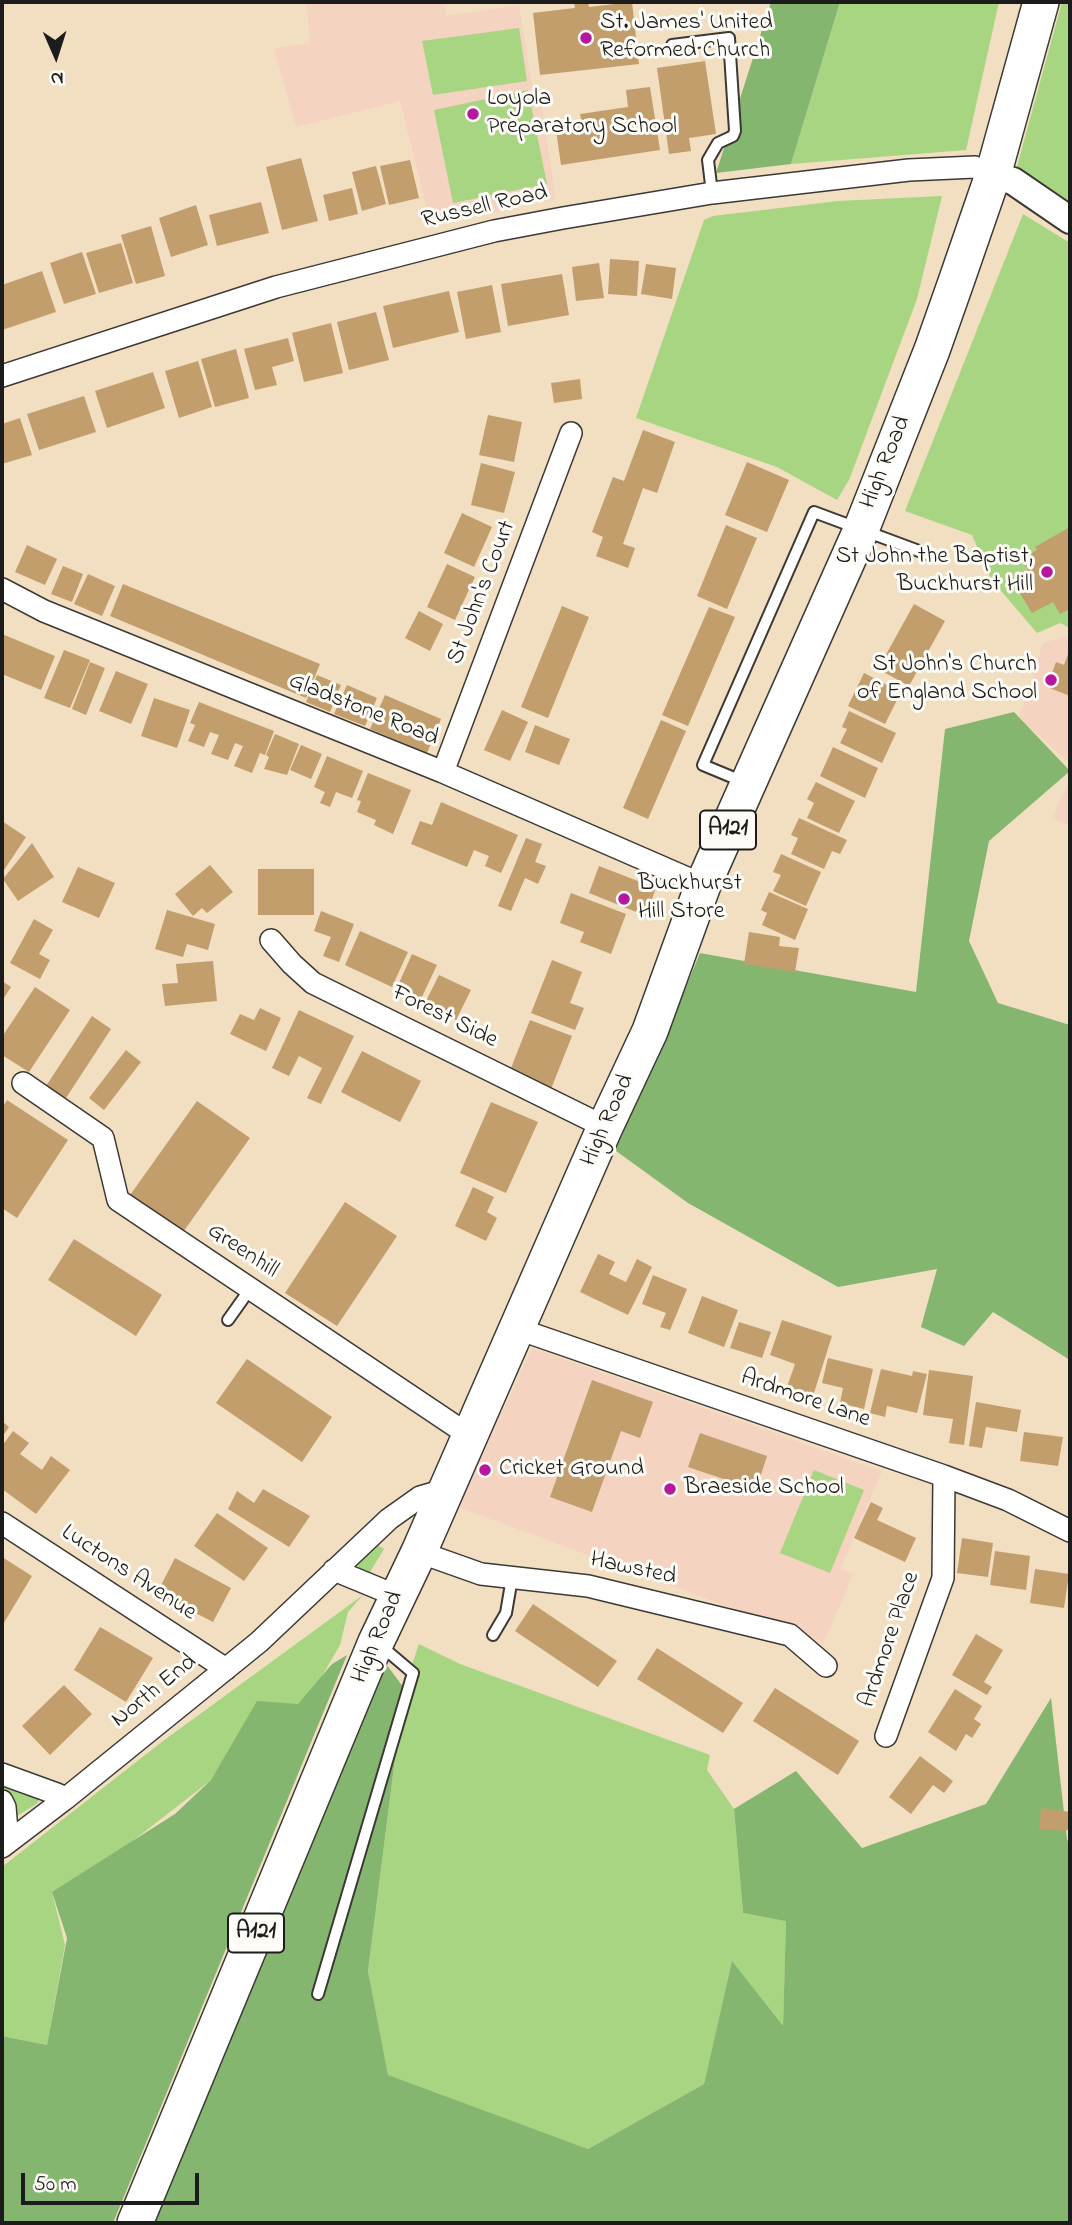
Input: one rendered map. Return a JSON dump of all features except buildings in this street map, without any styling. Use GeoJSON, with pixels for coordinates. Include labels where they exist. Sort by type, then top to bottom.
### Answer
{"type":"FeatureCollection","features":[{"type":"Feature","properties":{"kind":"main road","name":"High Road"},"geometry":{"type":"LineString","coordinates":[[135,2223],[376,1642],[419,1552],[519,1329],[605,1127],[650,1031],[703,885],[860,530],[932,350],[993,175],[1041,2]]}},
{"type":"Feature","properties":{"kind":"street","name":"Russell Road"},"geometry":{"type":"LineString","coordinates":[[2,376],[276,287],[369,262],[562,218],[712,193],[909,170],[975,167],[993,175]]}},
{"type":"Feature","properties":{"kind":"street"},"geometry":{"type":"LineString","coordinates":[[993,175],[1013,181],[1070,220]]}},
{"type":"Feature","properties":{"kind":"street","name":"St John's Court"},"geometry":{"type":"LineString","coordinates":[[443,772],[571,433]]}},
{"type":"Feature","properties":{"kind":"street","name":"Gladstone Road"},"geometry":{"type":"LineString","coordinates":[[2,589],[44,611],[443,772],[703,885]]}},
{"type":"Feature","properties":{"kind":"street","name":"Forest Side"},"geometry":{"type":"LineString","coordinates":[[271,940],[313,983],[605,1127]]}},
{"type":"Feature","properties":{"kind":"street","name":"Greenhill"},"geometry":{"type":"LineString","coordinates":[[23,1083],[103,1138],[118,1200],[470,1436]]}},
{"type":"Feature","properties":{"kind":"street","name":"Ardmore Lane"},"geometry":{"type":"LineString","coordinates":[[519,1329],[944,1476],[1007,1500],[1070,1531]]}},
{"type":"Feature","properties":{"kind":"street","name":"Ardmore Place"},"geometry":{"type":"LineString","coordinates":[[886,1736],[943,1578],[944,1476]]}},
{"type":"Feature","properties":{"kind":"street","name":"North End"},"geometry":{"type":"LineString","coordinates":[[5,1844],[65,1799],[259,1642],[389,1519],[420,1497],[437,1492],[443,1496]]}},
{"type":"Feature","properties":{"kind":"street","name":"Luctons Avenue"},"geometry":{"type":"LineString","coordinates":[[2,1523],[226,1669]]}},
{"type":"Feature","properties":{"kind":"street","name":"Hawsted"},"geometry":{"type":"LineString","coordinates":[[419,1552],[481,1574],[588,1586],[790,1635],[826,1666]]}},
{"type":"Feature","properties":{"kind":"street"},"geometry":{"type":"LineString","coordinates":[[334,1570],[397,1596]]}},
{"type":"Feature","properties":{"kind":"street"},"geometry":{"type":"LineString","coordinates":[[2,1774],[65,1799]]}},
{"type":"Feature","properties":{"kind":"street"},"geometry":{"type":"LineString","coordinates":[[2,1801],[5,1807],[5,1844]]}},
{"type":"Feature","properties":{"kind":"lane"},"geometry":{"type":"LineString","coordinates":[[672,46],[729,38],[735,131],[733,136],[719,143],[708,160],[712,193]]}},
{"type":"Feature","properties":{"kind":"lane"},"geometry":{"type":"LineString","coordinates":[[748,784],[703,765],[814,512],[927,554]]}},
{"type":"Feature","properties":{"kind":"lane"},"geometry":{"type":"LineString","coordinates":[[228,1320],[250,1289]]}},
{"type":"Feature","properties":{"kind":"lane"},"geometry":{"type":"LineString","coordinates":[[493,1635],[506,1613],[512,1578]]}},
{"type":"Feature","properties":{"kind":"lane"},"geometry":{"type":"LineString","coordinates":[[318,1994],[414,1673],[376,1642]]}},
{"type":"Feature","properties":{"kind":"shaded area","name":"Loyola Preparatory School"},"geometry":{"type":"Polygon","coordinates":[[[306,2],[444,2],[446,16],[519,5],[532,85],[539,88],[556,199],[431,225],[400,101],[296,127],[274,49],[310,43],[306,2]]]}},
{"type":"Feature","properties":{"kind":"shaded area","name":"St John's Church of England School"},"geometry":{"type":"Polygon","coordinates":[[[1070,635],[1070,763],[1019,718],[1043,643],[1070,635]]]}},
{"type":"Feature","properties":{"kind":"shaded area"},"geometry":{"type":"Polygon","coordinates":[[[1070,780],[1070,826],[1052,818],[1070,780]]]}},
{"type":"Feature","properties":{"kind":"shaded area","name":"Braeside School"},"geometry":{"type":"Polygon","coordinates":[[[532,1348],[882,1471],[841,1568],[853,1574],[824,1642],[458,1507],[532,1348]]]}},
{"type":"Feature","properties":{"kind":"green space"},"geometry":{"type":"Polygon","coordinates":[[[771,2],[840,2],[791,164],[716,173],[771,2]]]}},
{"type":"Feature","properties":{"kind":"green space"},"geometry":{"type":"Polygon","coordinates":[[[840,2],[999,2],[966,150],[791,164],[840,2]]]}},
{"type":"Feature","properties":{"kind":"green space"},"geometry":{"type":"Polygon","coordinates":[[[1062,2],[1070,2],[1070,220],[1013,181],[1062,2]]]}},
{"type":"Feature","properties":{"kind":"green space"},"geometry":{"type":"Polygon","coordinates":[[[519,28],[527,81],[433,95],[422,41],[519,28]]]}},
{"type":"Feature","properties":{"kind":"green space"},"geometry":{"type":"Polygon","coordinates":[[[528,90],[547,184],[453,203],[434,110],[528,90]]]}},
{"type":"Feature","properties":{"kind":"green space"},"geometry":{"type":"Polygon","coordinates":[[[942,196],[917,299],[849,480],[837,500],[777,467],[636,418],[704,220],[713,216],[838,201],[942,196]]]}},
{"type":"Feature","properties":{"kind":"green space"},"geometry":{"type":"Polygon","coordinates":[[[1023,214],[1070,243],[1070,628],[1060,623],[1037,633],[991,579],[972,535],[905,511],[1023,214]]]}},
{"type":"Feature","properties":{"kind":"green space"},"geometry":{"type":"Polygon","coordinates":[[[1014,712],[1070,771],[989,841],[969,941],[998,1003],[1070,1025],[1070,1360],[993,1312],[964,1346],[921,1327],[937,1269],[838,1287],[688,1203],[612,1148],[658,1054],[700,953],[916,992],[945,729],[1014,712]]]}},
{"type":"Feature","properties":{"kind":"green space"},"geometry":{"type":"Polygon","coordinates":[[[814,1470],[864,1490],[830,1573],[780,1553],[814,1470]]]}},
{"type":"Feature","properties":{"kind":"green space"},"geometry":{"type":"Polygon","coordinates":[[[377,1545],[384,1549],[367,1577],[358,1570],[358,1561],[377,1545]]]}},
{"type":"Feature","properties":{"kind":"green space"},"geometry":{"type":"Polygon","coordinates":[[[363,1595],[348,1612],[340,1645],[314,1690],[227,1754],[211,1780],[107,1861],[52,1892],[65,1945],[47,2045],[2,2036],[2,1867],[163,1741],[363,1595]]]}},
{"type":"Feature","properties":{"kind":"green space"},"geometry":{"type":"Polygon","coordinates":[[[419,1644],[460,1664],[710,1755],[707,1770],[734,1809],[743,1913],[786,1920],[783,2028],[732,1962],[704,2084],[588,2149],[388,2076],[368,1971],[404,1688],[419,1644]]]}},
{"type":"Feature","properties":{"kind":"green space"},"geometry":{"type":"Polygon","coordinates":[[[347,1655],[113,2223],[2,2223],[2,2036],[47,2045],[67,1938],[52,1892],[175,1814],[211,1780],[257,1701],[298,1704],[332,1664],[347,1655]]]}},
{"type":"Feature","properties":{"kind":"green space"},"geometry":{"type":"Polygon","coordinates":[[[380,1656],[404,1688],[368,1971],[388,2075],[588,2149],[704,2084],[732,1961],[783,2026],[786,1921],[743,1913],[734,1809],[796,1771],[862,1848],[986,1804],[1051,1698],[1070,1846],[1070,2223],[144,2223],[380,1656]]]}},
{"type":"Feature","properties":{"kind":"green space"},"geometry":{"type":"Polygon","coordinates":[[[2,1787],[39,1796],[38,1803],[17,1816],[2,1787]]]}},
{"type":"Feature","properties":{"kind":"place","name":"St. James' United Reformed Church"},"geometry":{"type":"Point","coordinates":[586,38]}},
{"type":"Feature","properties":{"kind":"place","name":"Loyola Preparatory School"},"geometry":{"type":"Point","coordinates":[473,114]}},
{"type":"Feature","properties":{"kind":"place","name":"St John the Baptist, Buckhurst Hill"},"geometry":{"type":"Point","coordinates":[1047,572]}},
{"type":"Feature","properties":{"kind":"place","name":"St John's Church of England School"},"geometry":{"type":"Point","coordinates":[1051,680]}},
{"type":"Feature","properties":{"kind":"place","name":"Buckhurst Hill Store"},"geometry":{"type":"Point","coordinates":[624,899]}},
{"type":"Feature","properties":{"kind":"place","name":"Cricket Ground"},"geometry":{"type":"Point","coordinates":[485,1470]}},
{"type":"Feature","properties":{"kind":"place","name":"Braeside School"},"geometry":{"type":"Point","coordinates":[670,1489]}}]}
